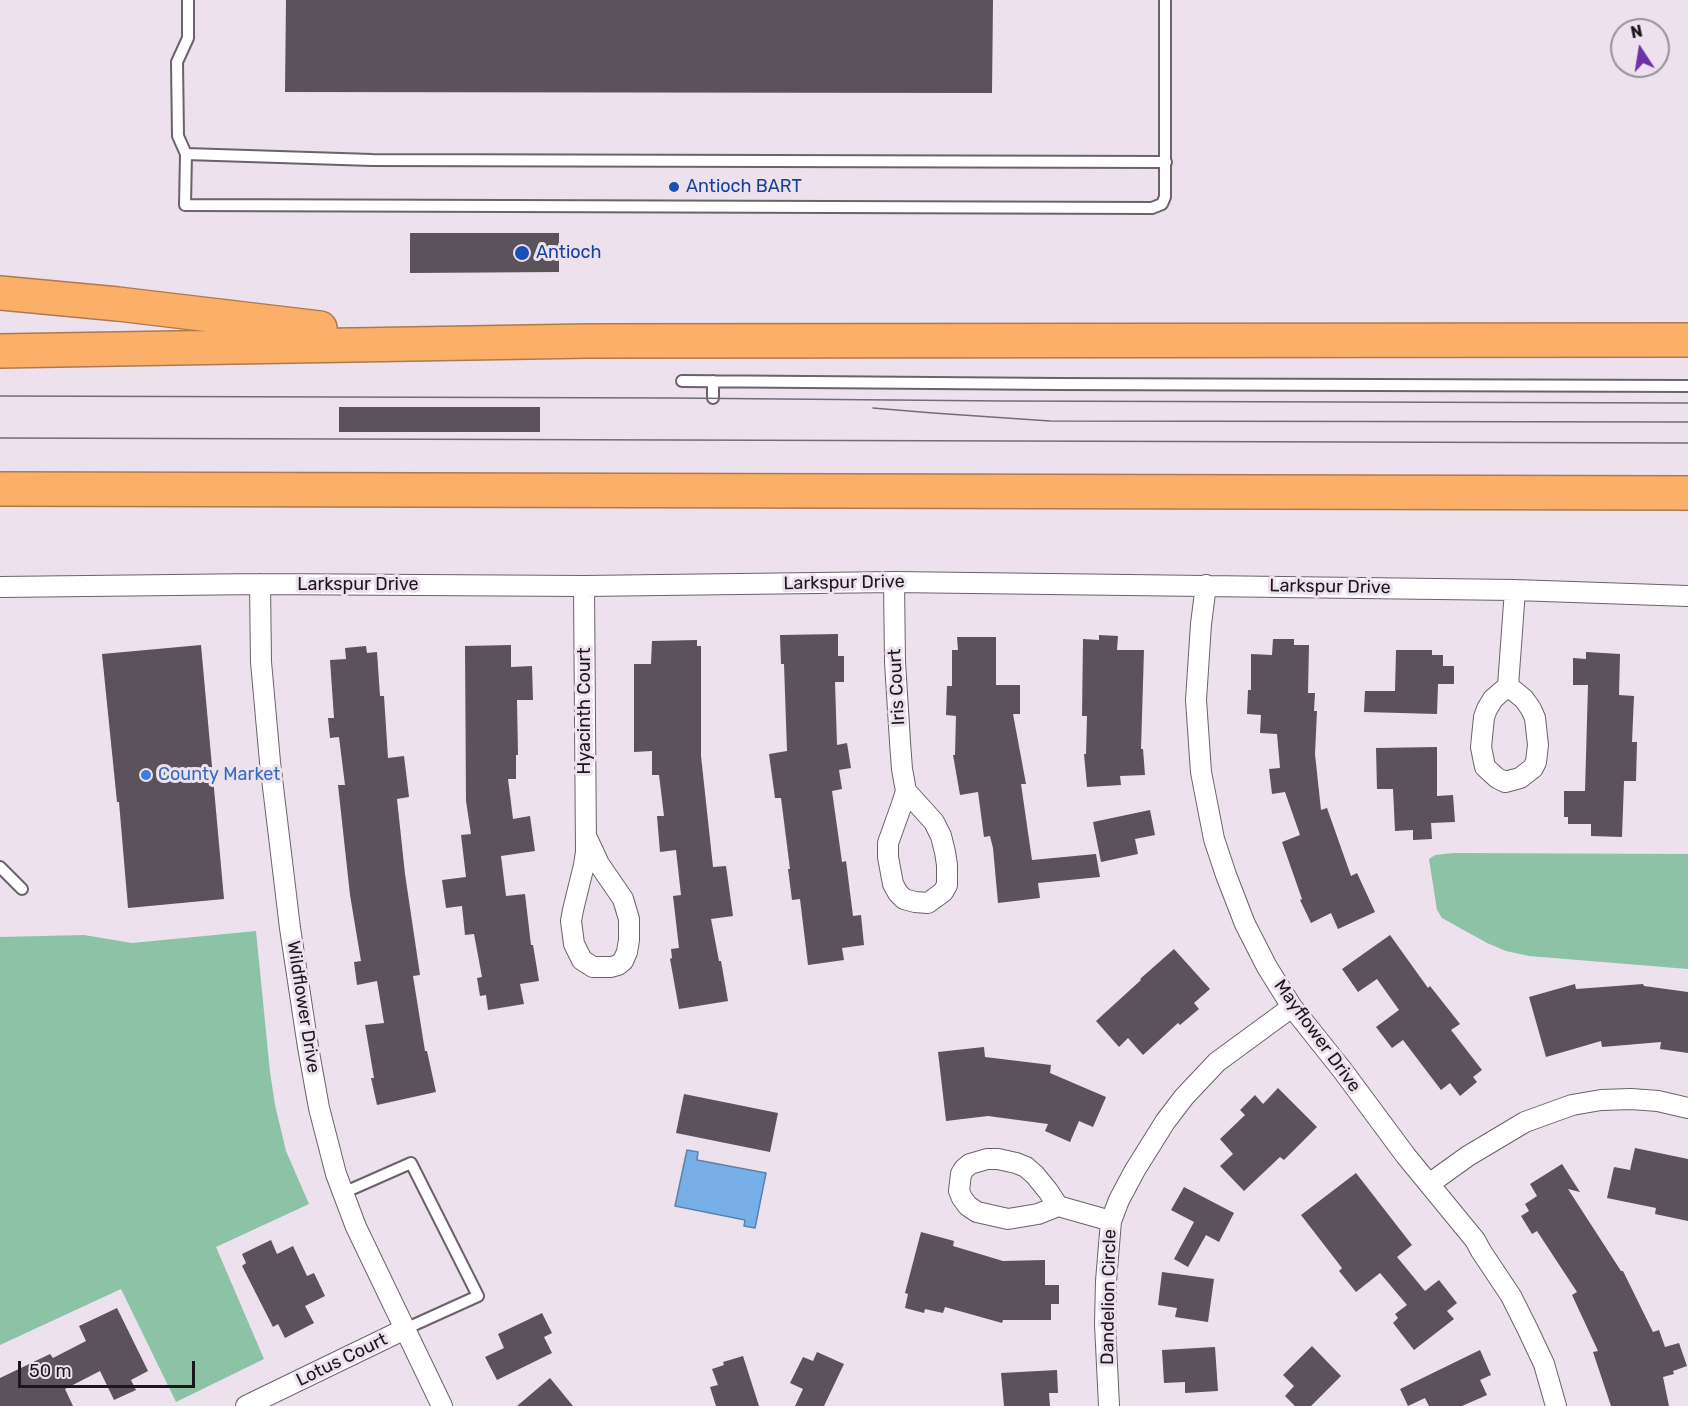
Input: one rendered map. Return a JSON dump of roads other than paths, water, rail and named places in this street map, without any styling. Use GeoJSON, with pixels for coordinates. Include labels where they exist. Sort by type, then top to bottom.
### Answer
{"type":"FeatureCollection","features":[{"type":"Feature","properties":{"kind":"highway"},"geometry":{"type":"LineString","coordinates":[[0,293],[118,304],[447,343]]}},
{"type":"Feature","properties":{"kind":"highway"},"geometry":{"type":"LineString","coordinates":[[0,351],[588,340],[1688,340]]}},
{"type":"Feature","properties":{"kind":"highway"},"geometry":{"type":"LineString","coordinates":[[0,489],[1688,493]]}},
{"type":"Feature","properties":{"kind":"street","name":"Larkspur Drive"},"geometry":{"type":"LineString","coordinates":[[0,587],[260,584],[584,586],[894,582],[1515,590],[1688,596]]}},
{"type":"Feature","properties":{"kind":"street","name":"Iris Court"},"geometry":{"type":"LineString","coordinates":[[894,582],[895,662],[902,769],[906,791],[888,843],[890,872],[893,884],[904,898],[928,903],[947,885],[945,852],[934,822],[906,791]]}},
{"type":"Feature","properties":{"kind":"street","name":"Wildflower Drive"},"geometry":{"type":"LineString","coordinates":[[260,584],[263,695],[290,928],[319,1108],[329,1152],[356,1227],[442,1406]]}},
{"type":"Feature","properties":{"kind":"street","name":"Mayflower Drive"},"geometry":{"type":"LineString","coordinates":[[1206,585],[1196,700],[1202,772],[1221,863],[1245,924],[1267,967],[1292,1007],[1475,1240],[1511,1296],[1544,1364],[1556,1406]]}},
{"type":"Feature","properties":{"kind":"street","name":"Hyacinth Court"},"geometry":{"type":"LineString","coordinates":[[584,586],[585,865],[572,921],[574,944],[582,960],[593,966],[611,967],[623,961],[627,952],[629,919],[623,899],[599,864],[588,845],[586,836]]}},
{"type":"Feature","properties":{"kind":"street"},"geometry":{"type":"LineString","coordinates":[[1508,686],[1515,590]]}},
{"type":"Feature","properties":{"kind":"street","name":"Dandelion Circle"},"geometry":{"type":"LineString","coordinates":[[1109,1406],[1105,1324],[1108,1249],[1111,1221],[1119,1200],[1165,1122],[1216,1062],[1292,1007]]}},
{"type":"Feature","properties":{"kind":"street"},"geometry":{"type":"LineString","coordinates":[[1429,1184],[1468,1156],[1525,1122],[1572,1105],[1601,1100],[1631,1099],[1658,1101],[1688,1108]]}},
{"type":"Feature","properties":{"kind":"street"},"geometry":{"type":"LineString","coordinates":[[1058,1206],[1035,1175],[1026,1167],[1016,1163],[998,1158],[987,1159],[970,1164],[961,1174],[959,1191],[968,1206],[977,1212],[1008,1219],[1038,1214],[1058,1206],[1111,1221]]}},
{"type":"Feature","properties":{"kind":"street","name":"Lotus Court"},"geometry":{"type":"LineString","coordinates":[[246,1406],[405,1329]]}},
{"type":"Feature","properties":{"kind":"lane"},"geometry":{"type":"LineString","coordinates":[[188,0],[188,38],[177,62],[178,136],[186,154],[185,206],[1152,208],[1162,204],[1165,196],[1165,0]]}},
{"type":"Feature","properties":{"kind":"lane"},"geometry":{"type":"LineString","coordinates":[[186,154],[372,160],[1166,162]]}},
{"type":"Feature","properties":{"kind":"lane"},"geometry":{"type":"LineString","coordinates":[[682,381],[1688,386]]}},
{"type":"Feature","properties":{"kind":"lane"},"geometry":{"type":"LineString","coordinates":[[713,381],[713,398]]}},
{"type":"Feature","properties":{"kind":"lane"},"geometry":{"type":"LineString","coordinates":[[0,867],[22,889]]}},
{"type":"Feature","properties":{"kind":"lane"},"geometry":{"type":"LineString","coordinates":[[343,1193],[411,1163],[478,1296],[405,1329]]}},
{"type":"Feature","properties":{"kind":"water"},"geometry":{"type":"Polygon","coordinates":[[[687,1150],[698,1152],[697,1160],[766,1173],[755,1228],[744,1226],[745,1220],[675,1206],[687,1150]]]}},
{"type":"Feature","properties":{"kind":"tram line"},"geometry":{"type":"LineString","coordinates":[[0,396],[1688,403]]}},
{"type":"Feature","properties":{"kind":"tram line"},"geometry":{"type":"LineString","coordinates":[[873,408],[1050,421],[1688,422]]}},
{"type":"Feature","properties":{"kind":"tram line"},"geometry":{"type":"LineString","coordinates":[[0,438],[1688,443]]}},
{"type":"Feature","properties":{"kind":"place","name":"Antioch BART"},"geometry":{"type":"Point","coordinates":[674,187]}},
{"type":"Feature","properties":{"kind":"place","name":"Antioch"},"geometry":{"type":"Point","coordinates":[522,253]}},
{"type":"Feature","properties":{"kind":"place","name":"County Market"},"geometry":{"type":"Point","coordinates":[146,775]}}]}
